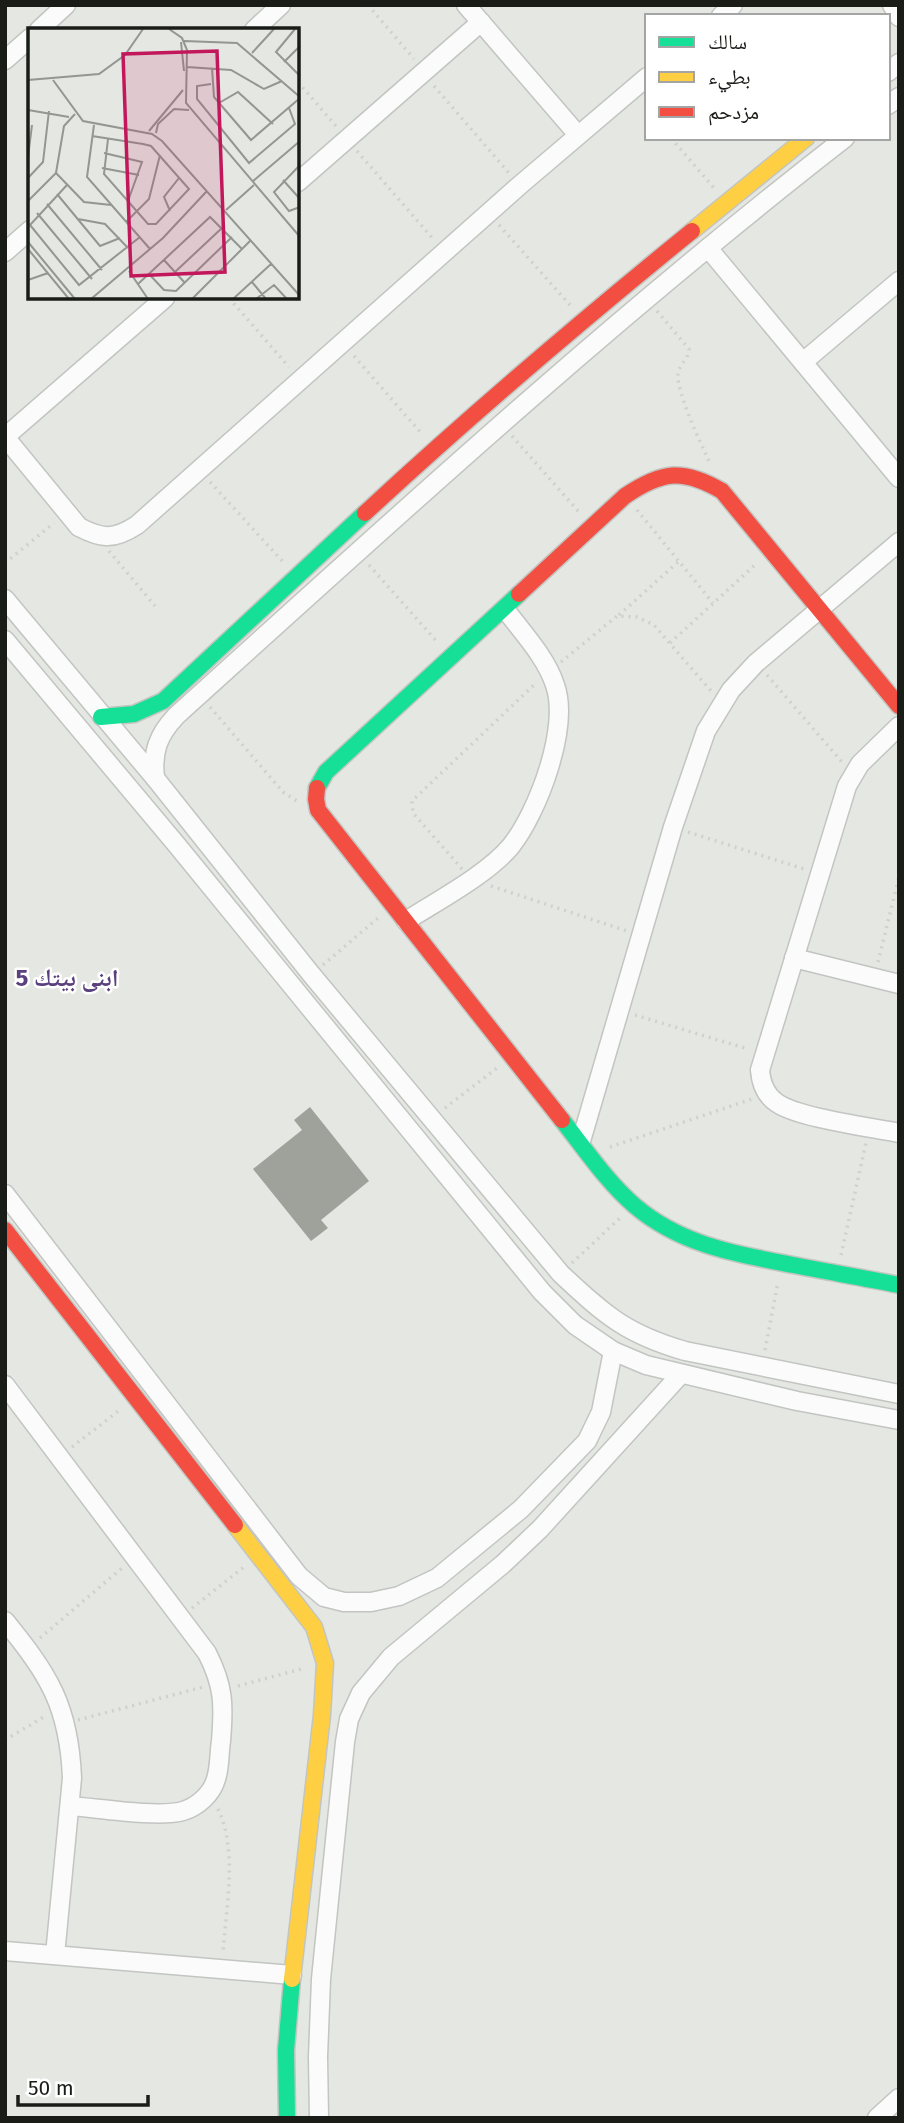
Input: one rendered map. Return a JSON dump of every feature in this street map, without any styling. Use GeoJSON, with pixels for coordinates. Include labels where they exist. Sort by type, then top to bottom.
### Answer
{"type":"FeatureCollection","features":[{"type":"Feature","properties":{"kind":"street"},"geometry":{"type":"LineString","coordinates":[[41,28],[66,5]]}},
{"type":"Feature","properties":{"kind":"street"},"geometry":{"type":"LineString","coordinates":[[256,28],[281,5]]}},
{"type":"Feature","properties":{"kind":"street"},"geometry":{"type":"LineString","coordinates":[[466,5],[578,135]]}},
{"type":"Feature","properties":{"kind":"street"},"geometry":{"type":"LineString","coordinates":[[892,5],[899,17]]}},
{"type":"Feature","properties":{"kind":"street"},"geometry":{"type":"LineString","coordinates":[[299,181],[481,22]]}},
{"type":"Feature","properties":{"kind":"street"},"geometry":{"type":"LineString","coordinates":[[5,60],[28,40]]}},
{"type":"Feature","properties":{"kind":"street"},"geometry":{"type":"LineString","coordinates":[[164,299],[5,437],[79,527],[96,536],[110,537],[124,533],[645,79]]}},
{"type":"Feature","properties":{"kind":"street"},"geometry":{"type":"LineString","coordinates":[[101,717],[134,715],[163,701],[300,572],[583,320],[804,140]]}},
{"type":"Feature","properties":{"kind":"street"},"geometry":{"type":"LineString","coordinates":[[809,140],[823,155]]}},
{"type":"Feature","properties":{"kind":"street"},"geometry":{"type":"LineString","coordinates":[[155,778],[153,761],[157,744],[164,729],[176,716],[501,423],[708,248],[842,140]]}},
{"type":"Feature","properties":{"kind":"street"},"geometry":{"type":"LineString","coordinates":[[5,252],[28,232]]}},
{"type":"Feature","properties":{"kind":"street"},"geometry":{"type":"LineString","coordinates":[[708,248],[899,478]]}},
{"type":"Feature","properties":{"kind":"street"},"geometry":{"type":"LineString","coordinates":[[803,362],[899,281]]}},
{"type":"Feature","properties":{"kind":"street"},"geometry":{"type":"LineString","coordinates":[[437,448],[454,464]]}},
{"type":"Feature","properties":{"kind":"street"},"geometry":{"type":"LineString","coordinates":[[899,706],[722,491],[705,480],[685,475],[665,475],[646,480],[625,496],[326,772],[315,790],[318,810],[585,1148],[635,1205],[666,1228],[701,1245],[899,1285]]}},
{"type":"Feature","properties":{"kind":"street"},"geometry":{"type":"LineString","coordinates":[[585,1148],[620,1010],[673,827],[697,753],[722,703],[756,663],[899,542]]}},
{"type":"Feature","properties":{"kind":"street"},"geometry":{"type":"LineString","coordinates":[[300,572],[319,587]]}},
{"type":"Feature","properties":{"kind":"street"},"geometry":{"type":"LineString","coordinates":[[5,599],[101,717],[155,778],[311,974],[561,1274],[599,1310],[622,1327],[655,1343],[899,1394]]}},
{"type":"Feature","properties":{"kind":"street"},"geometry":{"type":"LineString","coordinates":[[406,921],[489,866],[511,846],[540,791],[557,740],[560,705],[550,671],[505,608]]}},
{"type":"Feature","properties":{"kind":"street"},"geometry":{"type":"LineString","coordinates":[[5,640],[176,844],[542,1292],[575,1325],[613,1351],[646,1365],[797,1401],[899,1420]]}},
{"type":"Feature","properties":{"kind":"street"},"geometry":{"type":"LineString","coordinates":[[163,701],[176,716]]}},
{"type":"Feature","properties":{"kind":"street"},"geometry":{"type":"LineString","coordinates":[[899,726],[852,774],[760,1070],[761,1083],[767,1094],[777,1103],[805,1113],[899,1133]]}},
{"type":"Feature","properties":{"kind":"street"},"geometry":{"type":"LineString","coordinates":[[794,958],[899,984]]}},
{"type":"Feature","properties":{"kind":"street"},"geometry":{"type":"LineString","coordinates":[[5,1194],[299,1576],[324,1597],[344,1602],[370,1602],[399,1596],[437,1578],[521,1509],[587,1441],[601,1412],[613,1351]]}},
{"type":"Feature","properties":{"kind":"street"},"geometry":{"type":"LineString","coordinates":[[5,1230],[295,1602],[314,1627],[321,1645],[325,1663],[322,1715],[292,1975],[286,2050],[287,2118]]}},
{"type":"Feature","properties":{"kind":"street"},"geometry":{"type":"LineString","coordinates":[[319,2118],[317,2057],[321,1979],[345,1742],[349,1719],[361,1693],[391,1657],[540,1529],[681,1374]]}},
{"type":"Feature","properties":{"kind":"street"},"geometry":{"type":"LineString","coordinates":[[8,1396],[60,1457],[207,1653],[221,1686],[224,1708],[216,1780],[209,1794],[197,1804],[183,1811],[167,1813],[70,1806]]}},
{"type":"Feature","properties":{"kind":"street"},"geometry":{"type":"LineString","coordinates":[[437,1578],[458,1600]]}},
{"type":"Feature","properties":{"kind":"street"},"geometry":{"type":"LineString","coordinates":[[295,1602],[313,1589]]}},
{"type":"Feature","properties":{"kind":"street"},"geometry":{"type":"LineString","coordinates":[[5,1621],[51,1683],[64,1715],[72,1778],[55,1955]]}},
{"type":"Feature","properties":{"kind":"street"},"geometry":{"type":"LineString","coordinates":[[322,1715],[349,1719]]}},
{"type":"Feature","properties":{"kind":"street"},"geometry":{"type":"LineString","coordinates":[[5,1951],[292,1975]]}},
{"type":"Feature","properties":{"kind":"street"},"geometry":{"type":"LineString","coordinates":[[877,2118],[899,2098]]}},
{"type":"Feature","properties":{"kind":"path"},"geometry":{"type":"LineString","coordinates":[[368,5],[520,185]]}},
{"type":"Feature","properties":{"kind":"path"},"geometry":{"type":"LineString","coordinates":[[299,83],[444,253]]}},
{"type":"Feature","properties":{"kind":"path"},"geometry":{"type":"LineString","coordinates":[[673,140],[726,202]]}},
{"type":"Feature","properties":{"kind":"path"},"geometry":{"type":"LineString","coordinates":[[489,213],[583,320]]}},
{"type":"Feature","properties":{"kind":"path"},"geometry":{"type":"LineString","coordinates":[[230,299],[301,380]]}},
{"type":"Feature","properties":{"kind":"path"},"geometry":{"type":"LineString","coordinates":[[647,299],[689,349],[678,373],[678,382],[689,417],[722,491]]}},
{"type":"Feature","properties":{"kind":"path"},"geometry":{"type":"LineString","coordinates":[[342,343],[437,448]]}},
{"type":"Feature","properties":{"kind":"path"},"geometry":{"type":"LineString","coordinates":[[501,423],[592,527]]}},
{"type":"Feature","properties":{"kind":"path"},"geometry":{"type":"LineString","coordinates":[[199,470],[300,572]]}},
{"type":"Feature","properties":{"kind":"path"},"geometry":{"type":"LineString","coordinates":[[625,496],[713,603]]}},
{"type":"Feature","properties":{"kind":"path"},"geometry":{"type":"LineString","coordinates":[[5,563],[67,513]]}},
{"type":"Feature","properties":{"kind":"path"},"geometry":{"type":"LineString","coordinates":[[96,536],[155,606]]}},
{"type":"Feature","properties":{"kind":"path"},"geometry":{"type":"LineString","coordinates":[[670,643],[771,550]]}},
{"type":"Feature","properties":{"kind":"path"},"geometry":{"type":"LineString","coordinates":[[358,552],[451,657]]}},
{"type":"Feature","properties":{"kind":"path"},"geometry":{"type":"LineString","coordinates":[[642,936],[470,879],[413,813],[412,800],[550,671],[617,617],[678,561]]}},
{"type":"Feature","properties":{"kind":"path"},"geometry":{"type":"LineString","coordinates":[[617,617],[638,617],[654,625],[722,703]]}},
{"type":"Feature","properties":{"kind":"path"},"geometry":{"type":"LineString","coordinates":[[756,663],[852,774]]}},
{"type":"Feature","properties":{"kind":"path"},"geometry":{"type":"LineString","coordinates":[[200,695],[283,792],[318,810]]}},
{"type":"Feature","properties":{"kind":"path"},"geometry":{"type":"LineString","coordinates":[[673,827],[819,874]]}},
{"type":"Feature","properties":{"kind":"path"},"geometry":{"type":"LineString","coordinates":[[874,978],[899,877]]}},
{"type":"Feature","properties":{"kind":"path"},"geometry":{"type":"LineString","coordinates":[[311,974],[393,905]]}},
{"type":"Feature","properties":{"kind":"path"},"geometry":{"type":"LineString","coordinates":[[620,1010],[764,1054]]}},
{"type":"Feature","properties":{"kind":"path"},"geometry":{"type":"LineString","coordinates":[[432,1119],[513,1056]]}},
{"type":"Feature","properties":{"kind":"path"},"geometry":{"type":"LineString","coordinates":[[585,1148],[767,1094]]}},
{"type":"Feature","properties":{"kind":"path"},"geometry":{"type":"LineString","coordinates":[[837,1274],[870,1127]]}},
{"type":"Feature","properties":{"kind":"path"},"geometry":{"type":"LineString","coordinates":[[561,1274],[635,1205]]}},
{"type":"Feature","properties":{"kind":"path"},"geometry":{"type":"LineString","coordinates":[[762,1366],[782,1263]]}},
{"type":"Feature","properties":{"kind":"path"},"geometry":{"type":"LineString","coordinates":[[60,1457],[135,1397]]}},
{"type":"Feature","properties":{"kind":"path"},"geometry":{"type":"LineString","coordinates":[[180,1618],[258,1555]]}},
{"type":"Feature","properties":{"kind":"path"},"geometry":{"type":"LineString","coordinates":[[27,1648],[134,1557]]}},
{"type":"Feature","properties":{"kind":"path"},"geometry":{"type":"LineString","coordinates":[[5,1740],[64,1715],[221,1686],[325,1663]]}},
{"type":"Feature","properties":{"kind":"path"},"geometry":{"type":"LineString","coordinates":[[209,1794],[227,1831],[229,1851],[222,1969]]}},
{"type":"Feature","properties":{"kind":"building"},"geometry":{"type":"Polygon","coordinates":[[[310,1107],[369,1181],[321,1220],[328,1228],[311,1241],[253,1169],[302,1130],[294,1120],[310,1107]]]}},
{"type":"Feature","properties":{"kind":"traffic: fast"},"geometry":{"type":"LineString","coordinates":[[101,717],[134,714],[163,701],[365,513]]}},
{"type":"Feature","properties":{"kind":"traffic: fast"},"geometry":{"type":"LineString","coordinates":[[317,788],[326,772],[519,594]]}},
{"type":"Feature","properties":{"kind":"traffic: fast"},"geometry":{"type":"LineString","coordinates":[[562,1120],[615,1187],[635,1206],[671,1230],[730,1252],[899,1285]]}},
{"type":"Feature","properties":{"kind":"traffic: fast"},"geometry":{"type":"LineString","coordinates":[[287,2118],[286,2050],[292,1979]]}},
{"type":"Feature","properties":{"kind":"traffic: slow"},"geometry":{"type":"LineString","coordinates":[[692,231],[804,140]]}},
{"type":"Feature","properties":{"kind":"traffic: slow"},"geometry":{"type":"LineString","coordinates":[[235,1525],[314,1627],[325,1663],[322,1715],[292,1979]]}},
{"type":"Feature","properties":{"kind":"traffic: jam"},"geometry":{"type":"LineString","coordinates":[[365,513],[526,369],[692,231]]}},
{"type":"Feature","properties":{"kind":"traffic: jam"},"geometry":{"type":"LineString","coordinates":[[519,594],[625,496],[662,477],[684,476],[696,479],[722,491],[899,706]]}},
{"type":"Feature","properties":{"kind":"traffic: jam"},"geometry":{"type":"LineString","coordinates":[[317,788],[318,810],[562,1120]]}},
{"type":"Feature","properties":{"kind":"traffic: jam"},"geometry":{"type":"LineString","coordinates":[[5,1230],[235,1525]]}},
{"type":"Feature","properties":{"kind":"district","name":"ابنى بيتك 5"},"geometry":{"type":"Point","coordinates":[67,978]}}]}
